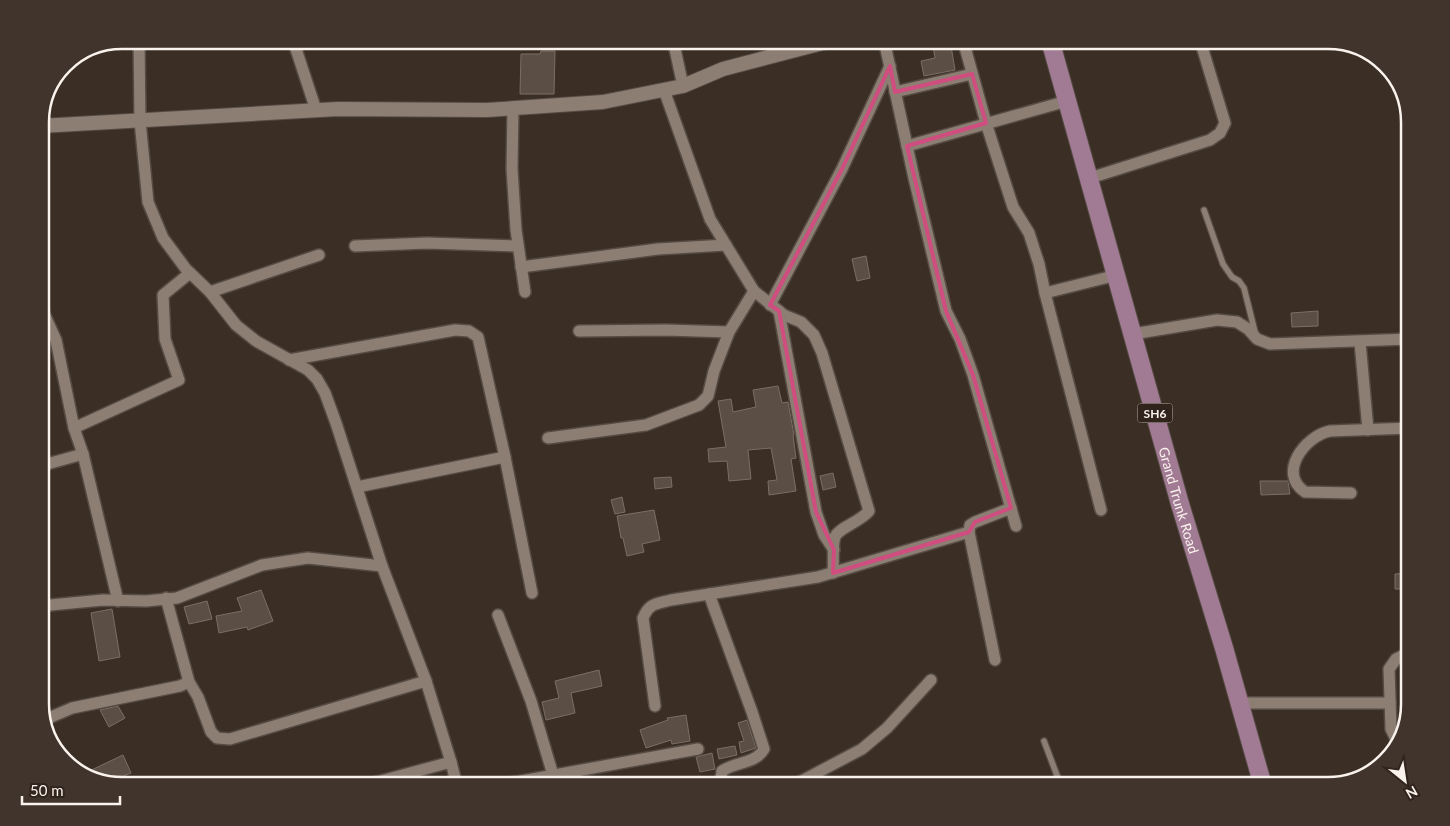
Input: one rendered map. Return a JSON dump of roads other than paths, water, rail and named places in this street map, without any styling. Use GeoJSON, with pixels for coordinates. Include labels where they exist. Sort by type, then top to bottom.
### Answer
{"type":"FeatureCollection","features":[{"type":"Feature","properties":{"kind":"main road","name":"Grand Trunk Road"},"geometry":{"type":"LineString","coordinates":[[1053,49],[1132,334],[1261,777]]}},
{"type":"Feature","properties":{"kind":"street"},"geometry":{"type":"LineString","coordinates":[[139,49],[140,121],[148,202],[163,238],[190,273],[210,292],[236,325],[256,341],[308,370],[317,379],[325,393],[382,566],[426,681],[455,777]]}},
{"type":"Feature","properties":{"kind":"street"},"geometry":{"type":"LineString","coordinates":[[296,49],[316,110]]}},
{"type":"Feature","properties":{"kind":"street"},"geometry":{"type":"LineString","coordinates":[[675,49],[683,86]]}},
{"type":"Feature","properties":{"kind":"street"},"geometry":{"type":"LineString","coordinates":[[49,126],[316,110],[487,110],[603,102],[683,86],[723,69],[800,49]]}},
{"type":"Feature","properties":{"kind":"street"},"geometry":{"type":"LineString","coordinates":[[886,49],[946,312],[960,339],[973,375],[1016,526]]}},
{"type":"Feature","properties":{"kind":"street"},"geometry":{"type":"LineString","coordinates":[[965,49],[986,123],[1013,207],[1029,233],[1039,264],[1101,510]]}},
{"type":"Feature","properties":{"kind":"street"},"geometry":{"type":"LineString","coordinates":[[1090,178],[1210,140],[1220,133],[1225,124],[1203,49]]}},
{"type":"Feature","properties":{"kind":"street"},"geometry":{"type":"LineString","coordinates":[[834,550],[824,535],[816,512],[774,308],[890,66]]}},
{"type":"Feature","properties":{"kind":"street"},"geometry":{"type":"LineString","coordinates":[[895,92],[972,74]]}},
{"type":"Feature","properties":{"kind":"street"},"geometry":{"type":"LineString","coordinates":[[664,90],[710,219],[754,291],[774,308],[801,322],[814,335],[822,353],[866,498],[868,512],[864,518],[840,530],[834,537],[833,573]]}},
{"type":"Feature","properties":{"kind":"street"},"geometry":{"type":"LineString","coordinates":[[907,146],[1068,101]]}},
{"type":"Feature","properties":{"kind":"street"},"geometry":{"type":"LineString","coordinates":[[514,108],[512,169],[516,230],[525,292]]}},
{"type":"Feature","properties":{"kind":"street"},"geometry":{"type":"LineString","coordinates":[[356,246],[427,242],[518,246]]}},
{"type":"Feature","properties":{"kind":"street"},"geometry":{"type":"LineString","coordinates":[[521,267],[658,249],[726,245]]}},
{"type":"Feature","properties":{"kind":"street"},"geometry":{"type":"LineString","coordinates":[[210,292],[319,255]]}},
{"type":"Feature","properties":{"kind":"street"},"geometry":{"type":"LineString","coordinates":[[74,428],[179,380],[165,339],[163,295],[190,273]]}},
{"type":"Feature","properties":{"kind":"street"},"geometry":{"type":"LineString","coordinates":[[1045,293],[1117,275]]}},
{"type":"Feature","properties":{"kind":"street"},"geometry":{"type":"LineString","coordinates":[[548,438],[646,425],[699,405],[708,396],[714,371],[728,332],[754,291]]}},
{"type":"Feature","properties":{"kind":"street"},"geometry":{"type":"LineString","coordinates":[[1132,334],[1217,320],[1237,322],[1248,329],[1257,339],[1270,344],[1360,342],[1401,339]]}},
{"type":"Feature","properties":{"kind":"street"},"geometry":{"type":"LineString","coordinates":[[49,325],[56,340],[74,428],[83,454],[118,601]]}},
{"type":"Feature","properties":{"kind":"street"},"geometry":{"type":"LineString","coordinates":[[289,360],[455,330],[469,331],[478,337],[505,457],[532,593]]}},
{"type":"Feature","properties":{"kind":"street"},"geometry":{"type":"LineString","coordinates":[[579,331],[666,330],[728,332]]}},
{"type":"Feature","properties":{"kind":"street"},"geometry":{"type":"LineString","coordinates":[[1360,342],[1368,430]]}},
{"type":"Feature","properties":{"kind":"street"},"geometry":{"type":"LineString","coordinates":[[1351,493],[1305,492],[1294,482],[1292,471],[1294,460],[1320,432],[1401,428]]}},
{"type":"Feature","properties":{"kind":"street"},"geometry":{"type":"LineString","coordinates":[[49,463],[83,454]]}},
{"type":"Feature","properties":{"kind":"street"},"geometry":{"type":"LineString","coordinates":[[357,486],[505,457]]}},
{"type":"Feature","properties":{"kind":"street"},"geometry":{"type":"LineString","coordinates":[[995,660],[968,532],[970,525],[975,522],[1011,508]]}},
{"type":"Feature","properties":{"kind":"street"},"geometry":{"type":"LineString","coordinates":[[655,706],[643,618],[647,608],[651,605],[671,600],[818,577],[968,532]]}},
{"type":"Feature","properties":{"kind":"street"},"geometry":{"type":"LineString","coordinates":[[49,605],[177,598],[262,565],[308,558],[382,566]]}},
{"type":"Feature","properties":{"kind":"street"},"geometry":{"type":"LineString","coordinates":[[710,594],[764,749],[755,758],[728,767],[722,771],[721,777]]}},
{"type":"Feature","properties":{"kind":"street"},"geometry":{"type":"LineString","coordinates":[[166,598],[189,682],[198,697],[210,732],[217,738],[230,739],[426,681]]}},
{"type":"Feature","properties":{"kind":"street"},"geometry":{"type":"LineString","coordinates":[[498,615],[531,701],[553,775]]}},
{"type":"Feature","properties":{"kind":"street"},"geometry":{"type":"LineString","coordinates":[[1394,735],[1391,729],[1389,669],[1396,659],[1401,656]]}},
{"type":"Feature","properties":{"kind":"street"},"geometry":{"type":"LineString","coordinates":[[809,777],[862,749],[887,728],[931,680]]}},
{"type":"Feature","properties":{"kind":"street"},"geometry":{"type":"LineString","coordinates":[[50,717],[72,708],[180,686],[189,682]]}},
{"type":"Feature","properties":{"kind":"street"},"geometry":{"type":"LineString","coordinates":[[1240,703],[1390,703]]}},
{"type":"Feature","properties":{"kind":"street"},"geometry":{"type":"LineString","coordinates":[[542,777],[698,749]]}},
{"type":"Feature","properties":{"kind":"street"},"geometry":{"type":"LineString","coordinates":[[395,777],[451,762]]}},
{"type":"Feature","properties":{"kind":"lane"},"geometry":{"type":"LineString","coordinates":[[1204,210],[1223,264],[1244,288],[1257,339]]}},
{"type":"Feature","properties":{"kind":"lane"},"geometry":{"type":"LineString","coordinates":[[1044,741],[1058,777]]}}]}
